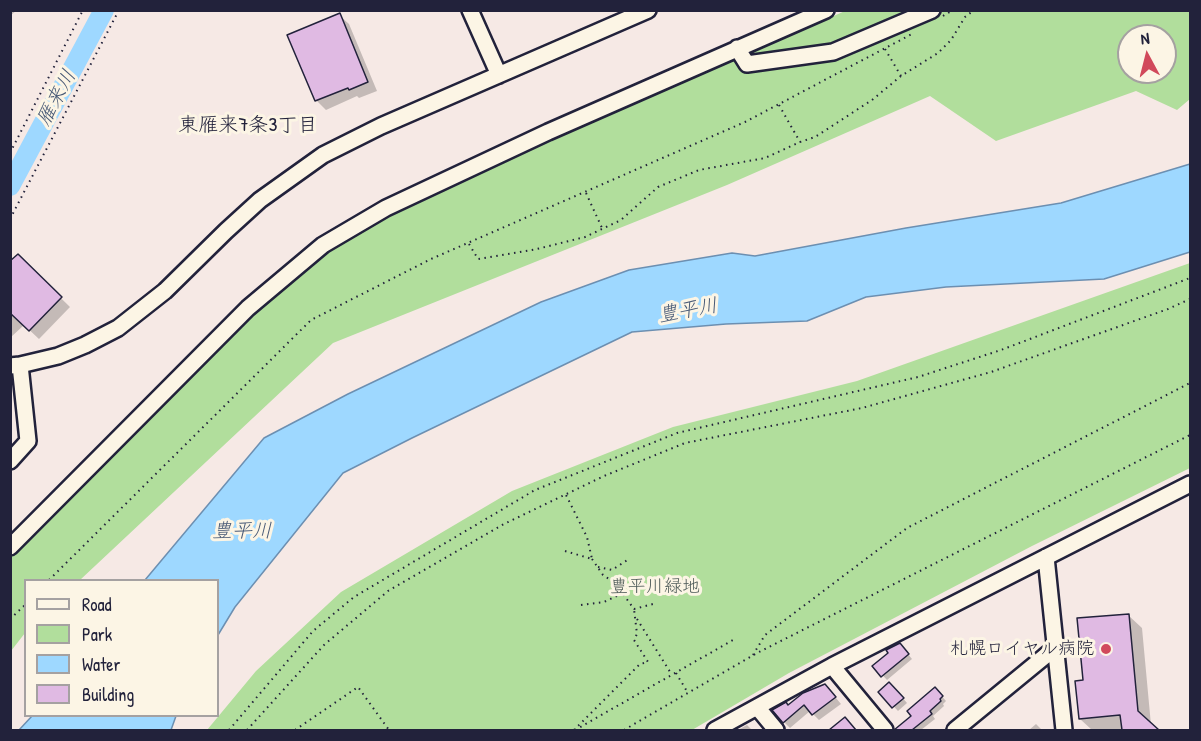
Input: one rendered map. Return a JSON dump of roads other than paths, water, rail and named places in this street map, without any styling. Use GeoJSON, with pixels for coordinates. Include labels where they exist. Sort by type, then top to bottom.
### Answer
{"type":"FeatureCollection","features":[{"type":"Feature","properties":{"kind":"street"},"geometry":{"type":"LineString","coordinates":[[470,10],[499,75]]}},
{"type":"Feature","properties":{"kind":"street"},"geometry":{"type":"LineString","coordinates":[[10,461],[28,441],[15,365],[58,356],[118,328],[165,291],[260,200],[315,160],[381,126],[648,10]]}},
{"type":"Feature","properties":{"kind":"street"},"geometry":{"type":"LineString","coordinates":[[10,547],[248,308],[323,245],[386,208],[548,132],[826,10]]}},
{"type":"Feature","properties":{"kind":"street"},"geometry":{"type":"LineString","coordinates":[[737,48],[747,63],[833,52],[937,13]]}},
{"type":"Feature","properties":{"kind":"street"},"geometry":{"type":"LineString","coordinates":[[715,730],[832,666],[1191,484]]}},
{"type":"Feature","properties":{"kind":"street"},"geometry":{"type":"LineString","coordinates":[[1046,557],[1064,730]]}},
{"type":"Feature","properties":{"kind":"street"},"geometry":{"type":"LineString","coordinates":[[955,730],[1055,648]]}},
{"type":"Feature","properties":{"kind":"street"},"geometry":{"type":"LineString","coordinates":[[832,666],[885,730]]}},
{"type":"Feature","properties":{"kind":"street"},"geometry":{"type":"LineString","coordinates":[[757,707],[776,730]]}},
{"type":"Feature","properties":{"kind":"water","name":"豊平川"},"geometry":{"type":"Polygon","coordinates":[[[1190,164],[1190,252],[1104,279],[946,287],[866,297],[807,321],[726,324],[632,332],[343,473],[235,607],[219,633],[219,579],[146,579],[264,438],[348,394],[541,302],[629,270],[732,253],[755,256],[906,228],[1061,203],[1190,164]]]}},
{"type":"Feature","properties":{"kind":"water"},"geometry":{"type":"Polygon","coordinates":[[[31,717],[176,717],[171,730],[19,730],[31,717]]]}},
{"type":"Feature","properties":{"kind":"waterway","name":"雁来川"},"geometry":{"type":"LineString","coordinates":[[10,186],[104,10]]}},
{"type":"Feature","properties":{"kind":"place","name":"札幌ロイヤル病院"},"geometry":{"type":"Point","coordinates":[1106,649]}},
{"type":"Feature","properties":{"kind":"district","name":"東雁来7条3丁目"},"geometry":{"type":"Point","coordinates":[248,126]}},
{"type":"Feature","properties":{"kind":"park label","name":"豊平川緑地"},"geometry":{"type":"Point","coordinates":[655,587]}}]}
